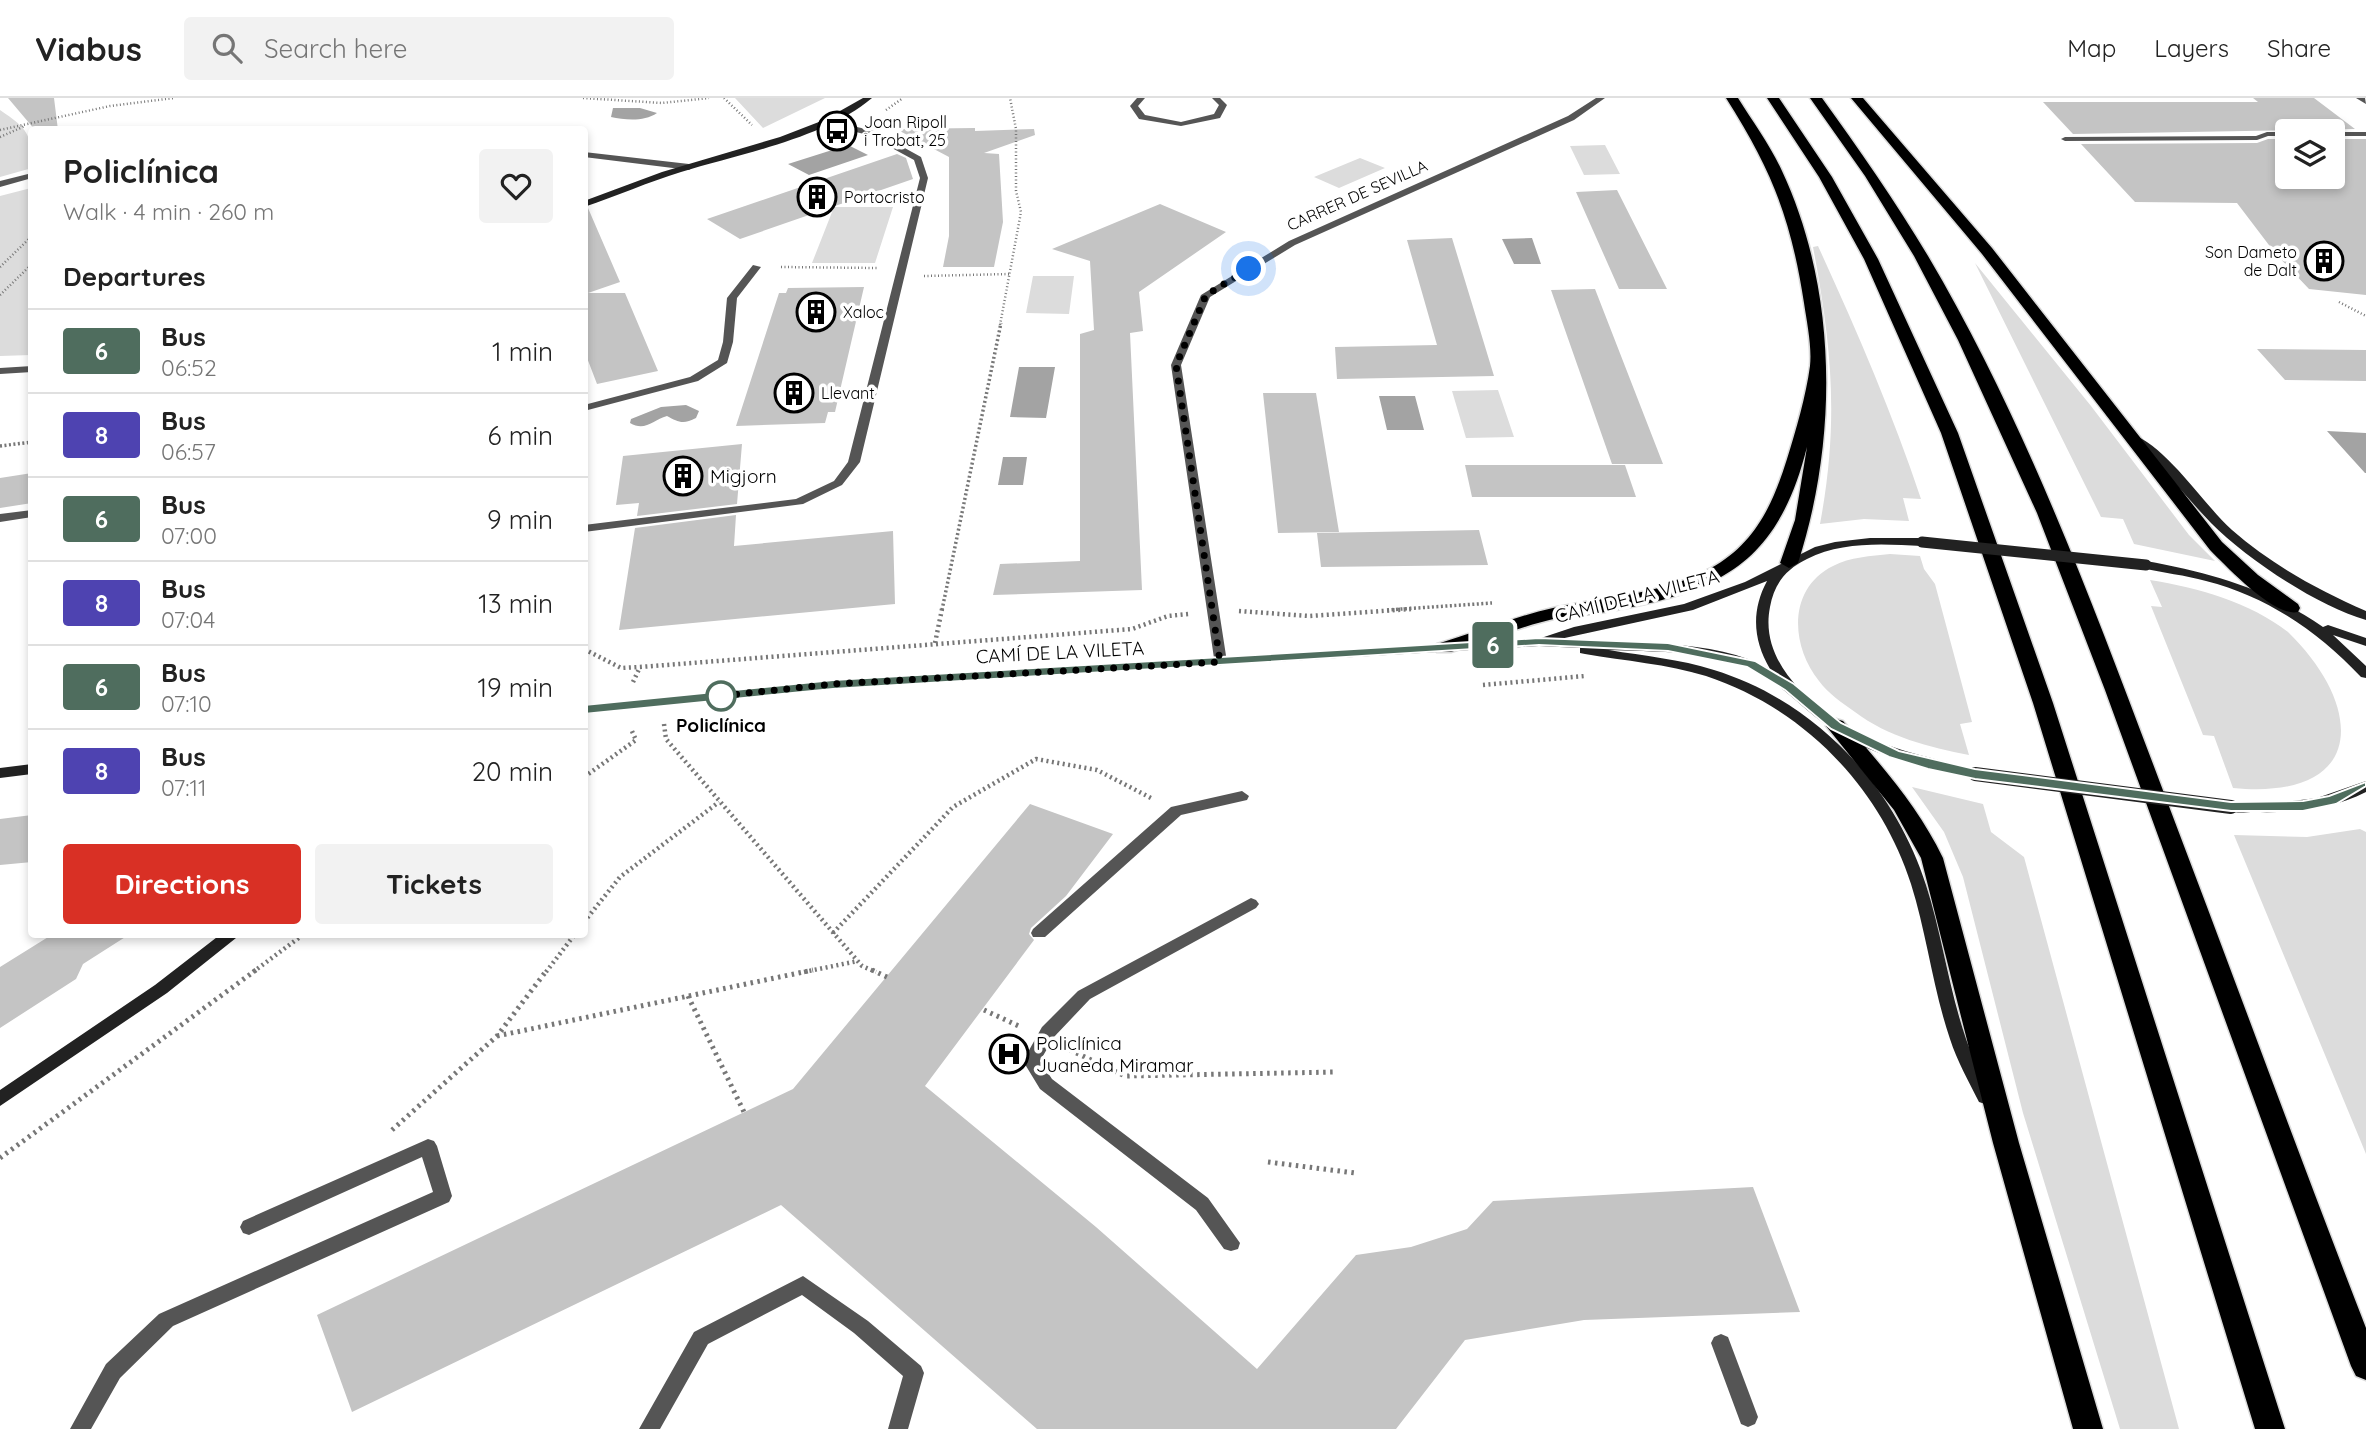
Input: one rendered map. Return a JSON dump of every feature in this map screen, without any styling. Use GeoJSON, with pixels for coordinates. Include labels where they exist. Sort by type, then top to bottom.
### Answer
{"type":"FeatureCollection","features":[{"type":"Feature","properties":{"kind":"highway"},"geometry":{"type":"LineString","coordinates":[[1732,98],[1772,163],[1791,212],[1809,293],[1816,371],[1812,482],[1801,534],[1785,567]]}},
{"type":"Feature","properties":{"kind":"highway"},"geometry":{"type":"LineString","coordinates":[[1773,98],[1822,172],[1882,281],[1971,493],[2046,714],[2270,1429]]}},
{"type":"Feature","properties":{"kind":"highway"},"geometry":{"type":"LineString","coordinates":[[1816,98],[1872,175],[1924,262],[2000,412],[2043,508],[2126,718],[2366,1366]]}},
{"type":"Feature","properties":{"kind":"highway"},"geometry":{"type":"LineString","coordinates":[[1857,98],[1987,251],[2216,546],[2239,569],[2291,608]]}},
{"type":"Feature","properties":{"kind":"highway"},"geometry":{"type":"LineString","coordinates":[[1444,648],[1555,613],[1612,606],[1662,593],[1703,578],[1743,554],[1766,529],[1788,485],[1816,371]]}},
{"type":"Feature","properties":{"kind":"highway"},"geometry":{"type":"LineString","coordinates":[[1836,726],[1903,804],[1920,829],[1932,858],[2006,1143],[2088,1429]]}},
{"type":"Feature","properties":{"kind":"street"},"geometry":{"type":"LineString","coordinates":[[588,203],[689,167],[791,137],[827,122],[867,98]]}},
{"type":"Feature","properties":{"kind":"street"},"geometry":{"type":"LineString","coordinates":[[1141,98],[1134,106],[1142,117],[1181,124],[1217,116],[1223,110],[1223,104],[1216,98]]}},
{"type":"Feature","properties":{"kind":"street","name":"CARRER DE SEVILLA"},"geometry":{"type":"LineString","coordinates":[[1220,662],[1176,365],[1206,295],[1292,243],[1571,118],[1601,98]]}},
{"type":"Feature","properties":{"kind":"street"},"geometry":{"type":"LineString","coordinates":[[2360,98],[2366,102]]}},
{"type":"Feature","properties":{"kind":"street"},"geometry":{"type":"LineString","coordinates":[[588,528],[799,502],[838,483],[854,462],[864,432],[924,178],[918,159],[871,133],[827,122]]}},
{"type":"Feature","properties":{"kind":"street"},"geometry":{"type":"LineString","coordinates":[[2065,139],[2257,138],[2275,134]]}},
{"type":"Feature","properties":{"kind":"street"},"geometry":{"type":"LineString","coordinates":[[2345,134],[2366,134]]}},
{"type":"Feature","properties":{"kind":"street"},"geometry":{"type":"LineString","coordinates":[[588,154],[689,167]]}},
{"type":"Feature","properties":{"kind":"street"},"geometry":{"type":"LineString","coordinates":[[0,184],[28,176]]}},
{"type":"Feature","properties":{"kind":"street"},"geometry":{"type":"LineString","coordinates":[[588,407],[694,379],[723,361],[729,342],[732,298],[755,267]]}},
{"type":"Feature","properties":{"kind":"street"},"geometry":{"type":"LineString","coordinates":[[0,371],[28,369]]}},
{"type":"Feature","properties":{"kind":"street"},"geometry":{"type":"LineString","coordinates":[[2131,437],[2156,452],[2224,530],[2251,552],[2308,588],[2366,617]]}},
{"type":"Feature","properties":{"kind":"street"},"geometry":{"type":"LineString","coordinates":[[0,518],[28,514]]}},
{"type":"Feature","properties":{"kind":"street","name":"CAMÍ DE LA VILETA"},"geometry":{"type":"LineString","coordinates":[[1539,642],[1580,627],[1660,614],[1725,595],[1833,546],[1858,542],[1922,542],[2146,565],[2217,581],[2291,608],[2308,619]]}},
{"type":"Feature","properties":{"kind":"street"},"geometry":{"type":"LineString","coordinates":[[1785,567],[1766,597],[1760,614],[1760,632],[1772,663],[1790,687],[1836,726],[1894,754],[1975,774],[2231,807],[2303,806],[2332,801],[2366,786]]}},
{"type":"Feature","properties":{"kind":"street"},"geometry":{"type":"LineString","coordinates":[[2308,619],[2366,642]]}},
{"type":"Feature","properties":{"kind":"street"},"geometry":{"type":"LineString","coordinates":[[2308,619],[2329,635],[2366,674]]}},
{"type":"Feature","properties":{"kind":"street"},"geometry":{"type":"LineString","coordinates":[[1539,642],[1688,667],[1735,681],[1780,704],[1812,729],[1850,766],[1886,812],[1908,855],[1930,926],[1959,1041],[2006,1143]]}},
{"type":"Feature","properties":{"kind":"street","name":"CAMÍ DE LA VILETA"},"geometry":{"type":"LineString","coordinates":[[588,710],[833,684],[1539,642],[1698,651],[1751,664],[1790,687]]}},
{"type":"Feature","properties":{"kind":"street"},"geometry":{"type":"LineString","coordinates":[[0,773],[28,770]]}},
{"type":"Feature","properties":{"kind":"street"},"geometry":{"type":"LineString","coordinates":[[1039,933],[1176,811],[1242,796]]}},
{"type":"Feature","properties":{"kind":"street"},"geometry":{"type":"LineString","coordinates":[[1231,1243],[1202,1204],[1046,1084],[1031,1061],[1044,1038],[1084,995],[1251,905]]}},
{"type":"Feature","properties":{"kind":"street"},"geometry":{"type":"LineString","coordinates":[[0,1099],[161,989],[228,938]]}},
{"type":"Feature","properties":{"kind":"street"},"geometry":{"type":"LineString","coordinates":[[80,1429],[113,1371],[166,1320],[443,1196],[428,1146],[249,1227]]}},
{"type":"Feature","properties":{"kind":"street"},"geometry":{"type":"LineString","coordinates":[[649,1429],[701,1338],[803,1284],[861,1327],[914,1373],[898,1429]]}},
{"type":"Feature","properties":{"kind":"street"},"geometry":{"type":"LineString","coordinates":[[1721,1343],[1748,1417]]}},
{"type":"Feature","properties":{"kind":"path"},"geometry":{"type":"LineString","coordinates":[[0,130],[35,121],[174,98]]}},
{"type":"Feature","properties":{"kind":"path"},"geometry":{"type":"LineString","coordinates":[[583,98],[686,103],[709,98]]}},
{"type":"Feature","properties":{"kind":"path"},"geometry":{"type":"LineString","coordinates":[[724,98],[743,117]]}},
{"type":"Feature","properties":{"kind":"path"},"geometry":{"type":"LineString","coordinates":[[935,643],[1021,212],[1016,191],[1016,129],[1010,98]]}},
{"type":"Feature","properties":{"kind":"path"},"geometry":{"type":"LineString","coordinates":[[0,137],[35,121]]}},
{"type":"Feature","properties":{"kind":"path"},"geometry":{"type":"LineString","coordinates":[[0,267],[28,240]]}},
{"type":"Feature","properties":{"kind":"path"},"geometry":{"type":"LineString","coordinates":[[755,267],[1010,274]]}},
{"type":"Feature","properties":{"kind":"path"},"geometry":{"type":"LineString","coordinates":[[1,293],[28,268]]}},
{"type":"Feature","properties":{"kind":"path"},"geometry":{"type":"LineString","coordinates":[[2339,302],[2366,316]]}},
{"type":"Feature","properties":{"kind":"path"},"geometry":{"type":"LineString","coordinates":[[0,446],[28,442]]}},
{"type":"Feature","properties":{"kind":"path"},"geometry":{"type":"LineString","coordinates":[[588,651],[621,668],[1132,629],[1168,616],[1214,612],[1262,611],[1309,616],[1502,602]]}},
{"type":"Feature","properties":{"kind":"path"},"geometry":{"type":"LineString","coordinates":[[1483,685],[1598,675]]}},
{"type":"Feature","properties":{"kind":"path"},"geometry":{"type":"LineString","coordinates":[[666,739],[858,961],[887,977]]}},
{"type":"Feature","properties":{"kind":"path"},"geometry":{"type":"LineString","coordinates":[[833,933],[953,807],[1036,759],[1097,770],[1176,811]]}},
{"type":"Feature","properties":{"kind":"path"},"geometry":{"type":"LineString","coordinates":[[588,917],[620,877],[719,802]]}},
{"type":"Feature","properties":{"kind":"path"},"geometry":{"type":"LineString","coordinates":[[0,1158],[299,938]]}},
{"type":"Feature","properties":{"kind":"path"},"geometry":{"type":"LineString","coordinates":[[383,1139],[497,1036],[572,938]]}},
{"type":"Feature","properties":{"kind":"path"},"geometry":{"type":"LineString","coordinates":[[497,1036],[858,961]]}},
{"type":"Feature","properties":{"kind":"path"},"geometry":{"type":"LineString","coordinates":[[688,996],[744,1112]]}},
{"type":"Feature","properties":{"kind":"path"},"geometry":{"type":"LineString","coordinates":[[984,1010],[1125,1076],[1336,1072]]}},
{"type":"Feature","properties":{"kind":"path"},"geometry":{"type":"LineString","coordinates":[[1268,1162],[1355,1172]]}},
{"type":"Feature","properties":{"kind":"shaded area"},"geometry":{"type":"Polygon","coordinates":[[[735,98],[825,98],[763,128],[735,98]]]}},
{"type":"Feature","properties":{"kind":"shaded area"},"geometry":{"type":"Polygon","coordinates":[[[613,108],[640,108],[657,113],[640,119],[622,119],[611,117],[613,108]]]}},
{"type":"Feature","properties":{"kind":"shaded area"},"geometry":{"type":"Polygon","coordinates":[[[0,110],[17,122],[26,133],[28,169],[0,177],[0,110]]]}},
{"type":"Feature","properties":{"kind":"shaded area"},"geometry":{"type":"Polygon","coordinates":[[[848,145],[868,155],[809,175],[788,164],[848,145]]]}},
{"type":"Feature","properties":{"kind":"shaded area"},"geometry":{"type":"Polygon","coordinates":[[[1605,145],[1620,174],[1584,175],[1570,146],[1605,145]]]}},
{"type":"Feature","properties":{"kind":"shaded area"},"geometry":{"type":"Polygon","coordinates":[[[1360,158],[1385,168],[1339,188],[1314,177],[1360,158]]]}},
{"type":"Feature","properties":{"kind":"shaded area"},"geometry":{"type":"Polygon","coordinates":[[[28,189],[28,355],[0,356],[0,196],[28,189]]]}},
{"type":"Feature","properties":{"kind":"shaded area"},"geometry":{"type":"Polygon","coordinates":[[[834,207],[893,207],[875,263],[812,263],[834,207]]]}},
{"type":"Feature","properties":{"kind":"shaded area"},"geometry":{"type":"Polygon","coordinates":[[[1532,238],[1541,264],[1514,264],[1502,239],[1532,238]]]}},
{"type":"Feature","properties":{"kind":"shaded area"},"geometry":{"type":"Polygon","coordinates":[[[1818,246],[1873,371],[1921,499],[1903,498],[1909,521],[1864,519],[1820,524],[1830,452],[1831,385],[1825,319],[1813,247],[1818,246]]]}},
{"type":"Feature","properties":{"kind":"shaded area"},"geometry":{"type":"Polygon","coordinates":[[[1975,263],[2091,406],[2189,535],[2215,561],[2134,544],[2123,519],[2101,517],[1975,263]]]}},
{"type":"Feature","properties":{"kind":"shaded area"},"geometry":{"type":"Polygon","coordinates":[[[1033,276],[1074,276],[1069,314],[1026,313],[1033,276]]]}},
{"type":"Feature","properties":{"kind":"shaded area"},"geometry":{"type":"Polygon","coordinates":[[[1019,367],[1055,367],[1046,418],[1010,417],[1019,367]]]}},
{"type":"Feature","properties":{"kind":"shaded area"},"geometry":{"type":"Polygon","coordinates":[[[1498,390],[1514,437],[1466,438],[1452,391],[1498,390]]]}},
{"type":"Feature","properties":{"kind":"shaded area"},"geometry":{"type":"Polygon","coordinates":[[[1379,396],[1415,396],[1424,430],[1387,430],[1379,396]]]}},
{"type":"Feature","properties":{"kind":"shaded area"},"geometry":{"type":"Polygon","coordinates":[[[686,405],[699,411],[696,418],[681,422],[667,416],[645,426],[630,423],[631,419],[661,407],[686,405]]]}},
{"type":"Feature","properties":{"kind":"shaded area"},"geometry":{"type":"Polygon","coordinates":[[[2327,431],[2366,433],[2366,473],[2365,473],[2327,431]]]}},
{"type":"Feature","properties":{"kind":"shaded area"},"geometry":{"type":"Polygon","coordinates":[[[1003,457],[1027,457],[1023,485],[998,485],[1003,457]]]}},
{"type":"Feature","properties":{"kind":"shaded area"},"geometry":{"type":"Polygon","coordinates":[[[1890,554],[1920,556],[1924,569],[1935,584],[1972,722],[1960,724],[1969,755],[1909,740],[1868,721],[1831,694],[1809,667],[1799,635],[1798,618],[1808,588],[1818,576],[1833,566],[1861,557],[1890,554]]]}},
{"type":"Feature","properties":{"kind":"shaded area"},"geometry":{"type":"Polygon","coordinates":[[[2150,580],[2187,587],[2240,604],[2288,632],[2313,661],[2331,690],[2340,718],[2340,743],[2329,764],[2309,780],[2277,788],[2233,788],[2214,736],[2203,735],[2151,606],[2162,607],[2150,580]]]}},
{"type":"Feature","properties":{"kind":"shaded area"},"geometry":{"type":"Polygon","coordinates":[[[1912,787],[1983,804],[1991,832],[2024,857],[2179,1429],[2120,1429],[2023,1113],[1963,877],[1944,832],[1912,787]]]}},
{"type":"Feature","properties":{"kind":"shaded area"},"geometry":{"type":"Polygon","coordinates":[[[2360,829],[2366,832],[2366,1154],[2234,835],[2307,837],[2360,829]]]}},
{"type":"Feature","properties":{"kind":"building"},"geometry":{"type":"Polygon","coordinates":[[[8,98],[54,98],[58,126],[32,126],[8,98]]]}},
{"type":"Feature","properties":{"kind":"building"},"geometry":{"type":"Polygon","coordinates":[[[2253,98],[2314,98],[2342,119],[2275,119],[2275,130],[2073,134],[2043,102],[2258,102],[2253,98]]]}},
{"type":"Feature","properties":{"kind":"building"},"geometry":{"type":"Polygon","coordinates":[[[2345,121],[2355,129],[2345,129],[2345,121]]]}},
{"type":"Feature","properties":{"kind":"building"},"geometry":{"type":"Polygon","coordinates":[[[975,128],[975,131],[1034,129],[1035,135],[984,153],[999,154],[1003,222],[994,267],[943,267],[949,236],[949,157],[896,129],[975,128]]]}},
{"type":"Feature","properties":{"kind":"building"},"geometry":{"type":"Polygon","coordinates":[[[2275,139],[2275,189],[2345,189],[2345,139],[2366,139],[2366,295],[2309,289],[2275,253],[2237,203],[2135,202],[2081,144],[2257,143],[2275,139]]]}},
{"type":"Feature","properties":{"kind":"building","name":"Portocristo"},"geometry":{"type":"Polygon","coordinates":[[[897,154],[906,158],[913,179],[740,239],[707,219],[897,154]]]}},
{"type":"Feature","properties":{"kind":"building"},"geometry":{"type":"Polygon","coordinates":[[[1617,190],[1667,289],[1619,289],[1576,192],[1617,190]]]}},
{"type":"Feature","properties":{"kind":"building"},"geometry":{"type":"Polygon","coordinates":[[[1160,204],[1226,232],[1139,292],[1143,331],[1130,333],[1142,590],[993,595],[1000,564],[1080,561],[1080,334],[1094,330],[1090,261],[1052,249],[1160,204]]]}},
{"type":"Feature","properties":{"kind":"building"},"geometry":{"type":"Polygon","coordinates":[[[588,208],[620,282],[588,293],[588,208]]]}},
{"type":"Feature","properties":{"kind":"building"},"geometry":{"type":"Polygon","coordinates":[[[1452,238],[1494,376],[1337,379],[1335,347],[1437,345],[1407,240],[1452,238]]]}},
{"type":"Feature","properties":{"kind":"building"},"geometry":{"type":"Polygon","coordinates":[[[864,287],[835,412],[828,412],[825,423],[736,426],[779,293],[786,293],[788,288],[864,287]]]}},
{"type":"Feature","properties":{"kind":"building"},"geometry":{"type":"Polygon","coordinates":[[[1595,289],[1663,464],[1612,464],[1551,290],[1595,289]]]}},
{"type":"Feature","properties":{"kind":"building"},"geometry":{"type":"Polygon","coordinates":[[[588,293],[625,293],[658,371],[597,384],[588,360],[588,293]]]}},
{"type":"Feature","properties":{"kind":"building"},"geometry":{"type":"Polygon","coordinates":[[[2257,349],[2366,350],[2366,381],[2285,380],[2257,349]]]}},
{"type":"Feature","properties":{"kind":"building"},"geometry":{"type":"Polygon","coordinates":[[[1263,393],[1316,393],[1339,532],[1278,533],[1263,393]]]}},
{"type":"Feature","properties":{"kind":"building","name":"Migjorn"},"geometry":{"type":"Polygon","coordinates":[[[742,444],[737,504],[637,516],[639,503],[616,505],[623,456],[742,444]]]}},
{"type":"Feature","properties":{"kind":"building"},"geometry":{"type":"Polygon","coordinates":[[[1465,465],[1625,465],[1636,497],[1472,497],[1465,465]]]}},
{"type":"Feature","properties":{"kind":"building"},"geometry":{"type":"Polygon","coordinates":[[[28,474],[28,504],[0,508],[0,478],[28,474]]]}},
{"type":"Feature","properties":{"kind":"building"},"geometry":{"type":"Polygon","coordinates":[[[736,515],[734,546],[893,531],[895,604],[619,630],[635,528],[736,515]]]}},
{"type":"Feature","properties":{"kind":"building"},"geometry":{"type":"Polygon","coordinates":[[[1479,530],[1488,565],[1321,567],[1317,533],[1479,530]]]}},
{"type":"Feature","properties":{"kind":"building"},"geometry":{"type":"Polygon","coordinates":[[[1030,804],[1113,834],[1066,896],[1031,928],[1029,934],[1034,940],[925,1086],[1096,1227],[1257,1369],[1356,1255],[1411,1247],[1467,1229],[1493,1201],[1753,1187],[1800,1312],[1584,1320],[1465,1340],[1396,1429],[1037,1429],[781,1205],[352,1412],[317,1315],[793,1089],[1030,804]]]}},
{"type":"Feature","properties":{"kind":"building"},"geometry":{"type":"Polygon","coordinates":[[[28,816],[28,862],[0,865],[0,819],[28,816]]]}},
{"type":"Feature","properties":{"kind":"building"},"geometry":{"type":"Polygon","coordinates":[[[47,938],[124,938],[83,964],[76,979],[0,1028],[0,967],[47,938]]]}},
{"type":"Feature","properties":{"kind":"bus line","name":"6"},"geometry":{"type":"LineString","coordinates":[[588,710],[833,684],[1539,642],[1668,647],[1715,654],[1767,671],[1836,726],[1894,754],[1928,765],[1975,774],[2231,807],[2303,806],[2332,801],[2366,786]]}},
{"type":"Feature","properties":{"kind":"place","name":"Joan Ripoll i Trobat, 25"},"geometry":{"type":"Point","coordinates":[837,131]}},
{"type":"Feature","properties":{"kind":"place","name":"Portocristo"},"geometry":{"type":"Point","coordinates":[817,197]}},
{"type":"Feature","properties":{"kind":"place","name":"Son Dameto de Dalt"},"geometry":{"type":"Point","coordinates":[2324,261]}},
{"type":"Feature","properties":{"kind":"place","name":"Xaloc"},"geometry":{"type":"Point","coordinates":[816,312]}},
{"type":"Feature","properties":{"kind":"place","name":"Llevant"},"geometry":{"type":"Point","coordinates":[794,393]}},
{"type":"Feature","properties":{"kind":"place","name":"Migjorn"},"geometry":{"type":"Point","coordinates":[683,476]}},
{"type":"Feature","properties":{"kind":"place","name":"Policlínica"},"geometry":{"type":"Point","coordinates":[721,696]}},
{"type":"Feature","properties":{"kind":"place","name":"Policlínica Juaneda Miramar"},"geometry":{"type":"Point","coordinates":[1009,1054]}},
{"type":"Feature","properties":{"kind":"route"},"geometry":{"type":"LineString","coordinates":[[721,696],[710,697],[833,684],[1220,662],[1176,365],[1206,295],[1249,269]]}}]}
